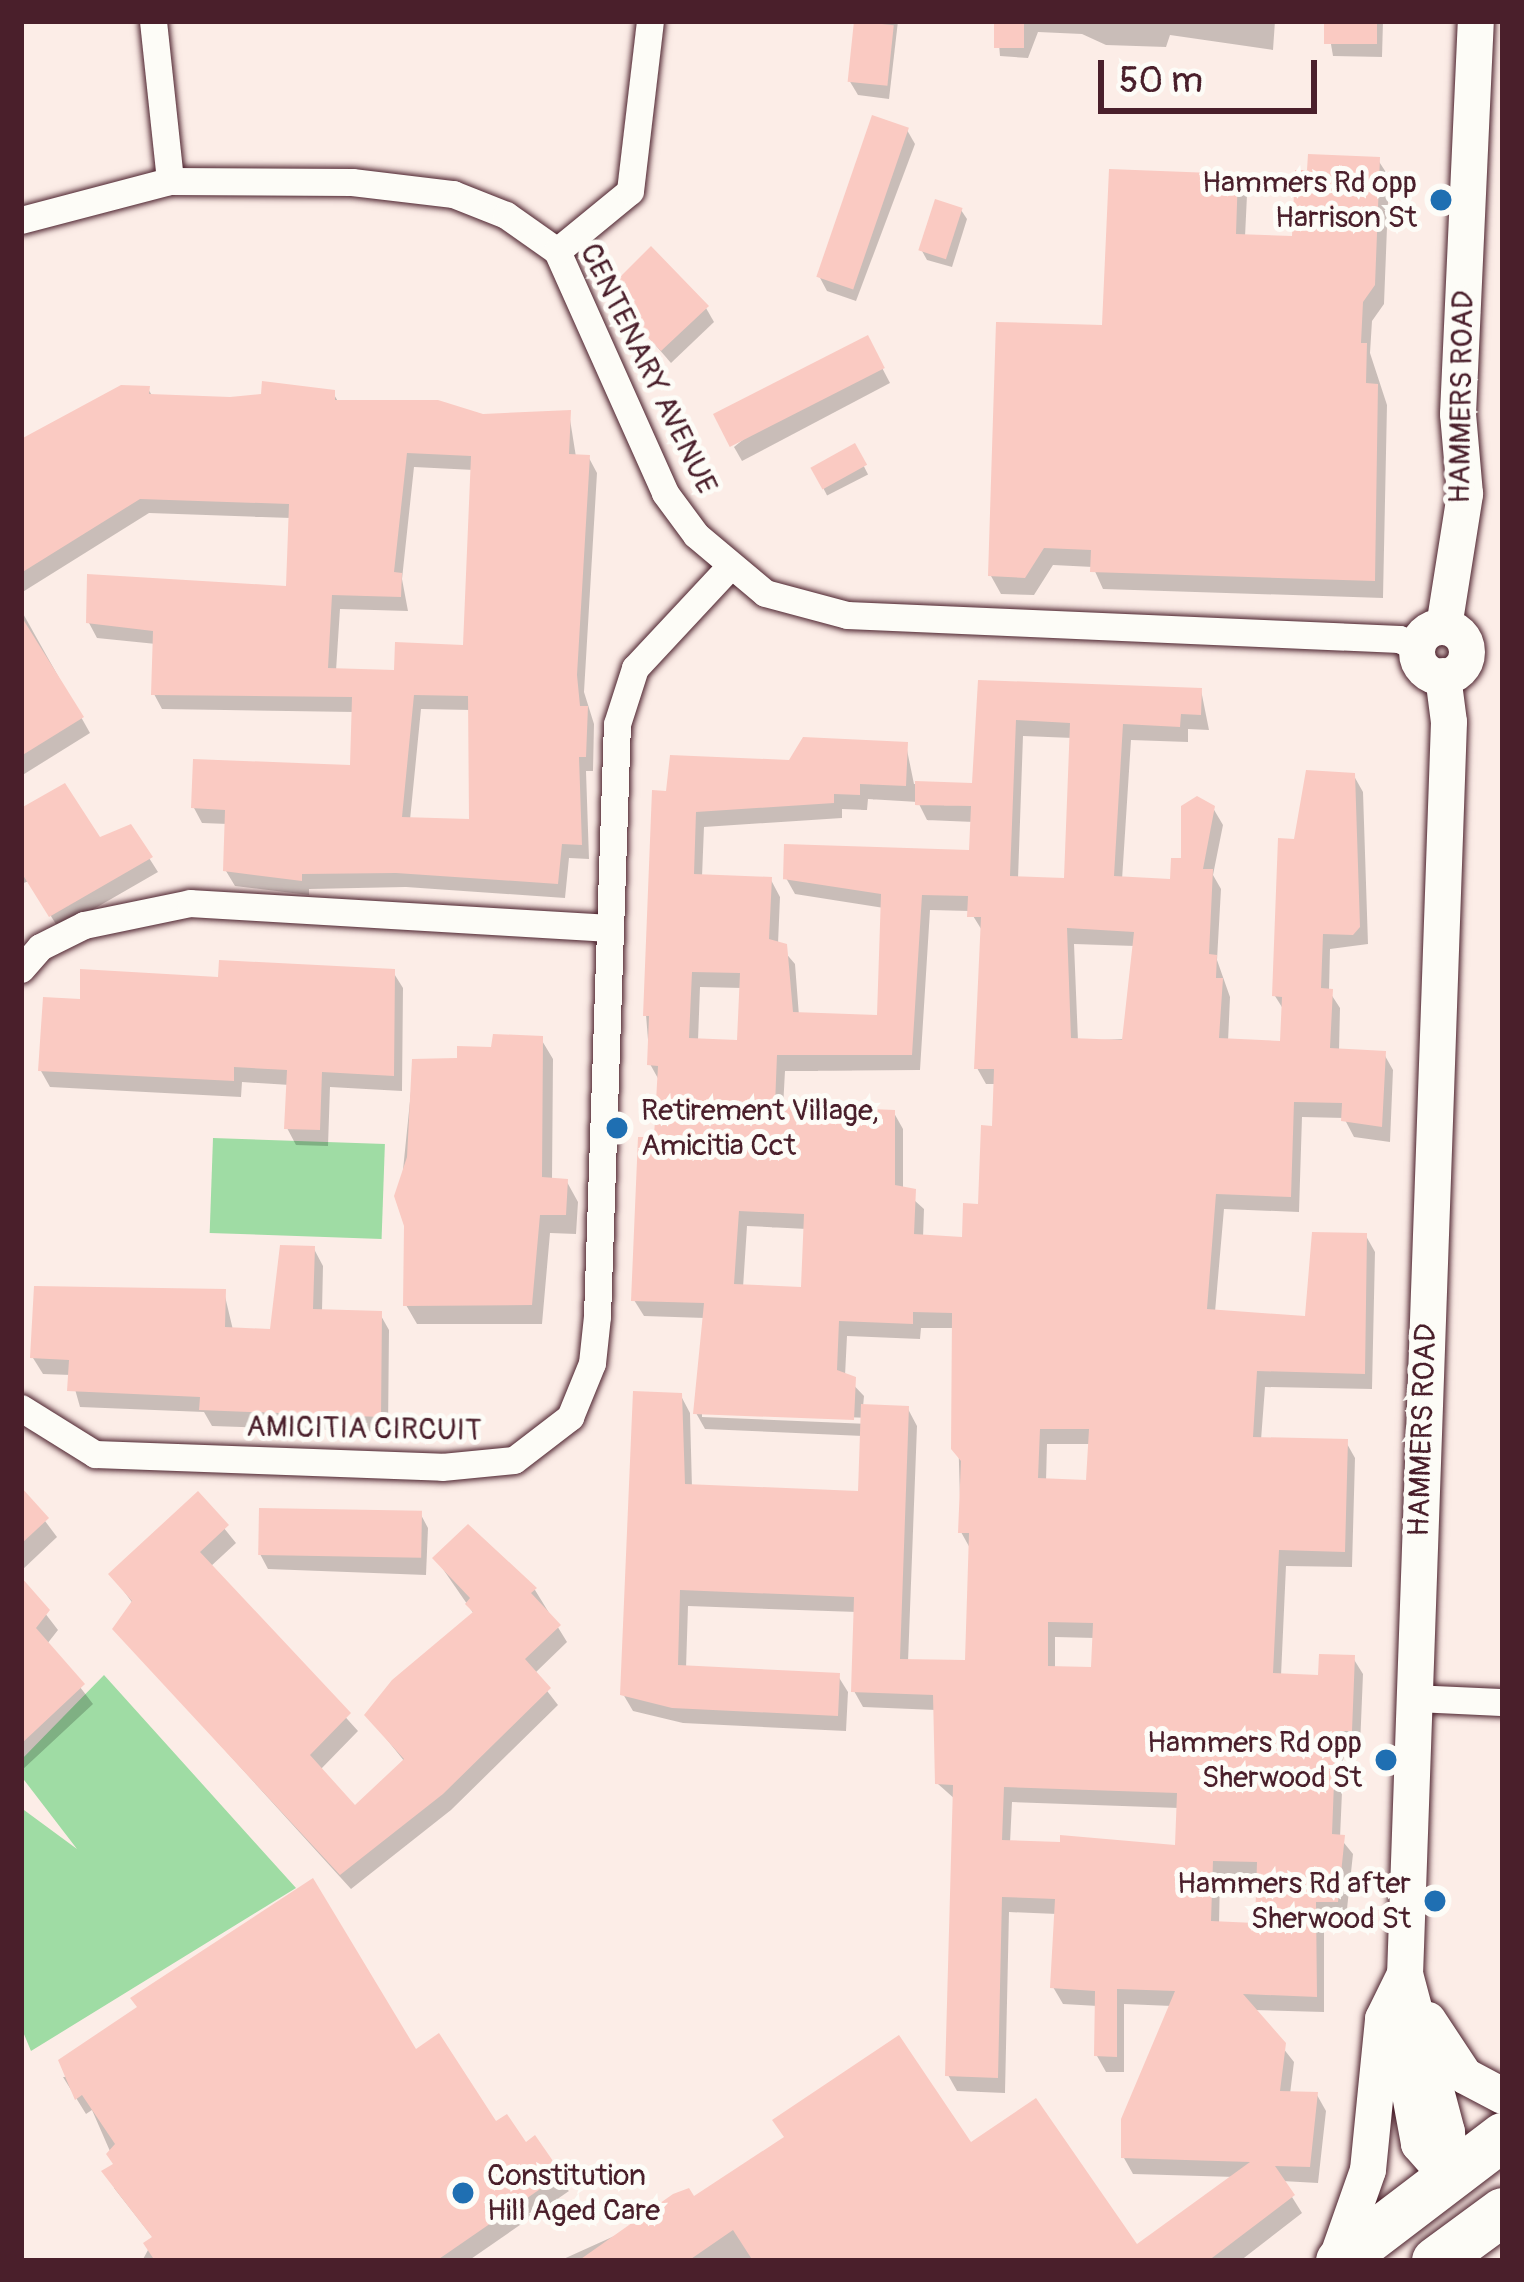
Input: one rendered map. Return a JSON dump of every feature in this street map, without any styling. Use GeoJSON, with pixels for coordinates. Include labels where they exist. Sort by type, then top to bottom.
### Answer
{"type":"FeatureCollection","features":[{"type":"Feature","properties":{"kind":"highway"},"geometry":{"type":"LineString","coordinates":[[1338,2261],[1503,2137]]}},
{"type":"Feature","properties":{"kind":"highway"},"geometry":{"type":"LineString","coordinates":[[1436,2261],[1494,2218],[1450,2179]]}},
{"type":"Feature","properties":{"kind":"street"},"geometry":{"type":"LineString","coordinates":[[153,21],[170,181]]}},
{"type":"Feature","properties":{"kind":"street"},"geometry":{"type":"LineString","coordinates":[[557,250],[630,191],[650,21]]}},
{"type":"Feature","properties":{"kind":"street","name":"HAMMERS ROAD"},"geometry":{"type":"LineString","coordinates":[[1450,2179],[1447,2132],[1406,1974],[1449,722],[1443,676],[1426,670],[1465,494],[1458,414],[1489,80],[1476,21]]}},
{"type":"Feature","properties":{"kind":"street","name":"CENTENARY AVENUE"},"geometry":{"type":"LineString","coordinates":[[21,220],[170,181],[352,182],[453,194],[506,215],[557,250],[665,493],[730,566],[765,593],[847,614],[1431,638]]}},
{"type":"Feature","properties":{"kind":"street","name":"AMICITIA CIRCUIT"},"geometry":{"type":"LineString","coordinates":[[21,1408],[77,1447],[150,1461],[503,1463],[546,1442],[570,1417],[592,1363],[622,697],[648,652],[730,566]]}},
{"type":"Feature","properties":{"kind":"street"},"geometry":{"type":"LineString","coordinates":[[21,969],[40,947],[84,926],[190,903],[609,928]]}},
{"type":"Feature","properties":{"kind":"street"},"geometry":{"type":"LineString","coordinates":[[1414,1698],[1503,1702]]}},
{"type":"Feature","properties":{"kind":"street"},"geometry":{"type":"LineString","coordinates":[[1406,1974],[1445,2055],[1465,2076],[1503,2096]]}},
{"type":"Feature","properties":{"kind":"street"},"geometry":{"type":"LineString","coordinates":[[1338,2261],[1368,2170],[1383,2019],[1406,1974]]}},
{"type":"Feature","properties":{"kind":"green space"},"geometry":{"type":"Polygon","coordinates":[[[213,1138],[385,1144],[382,1239],[210,1233],[213,1138]]]}},
{"type":"Feature","properties":{"kind":"green space"},"geometry":{"type":"Polygon","coordinates":[[[104,1675],[296,1888],[31,2051],[21,2027],[24,1810],[77,1849],[21,1776],[21,1760],[104,1675]]]}},
{"type":"Feature","properties":{"kind":"building"},"geometry":{"type":"Polygon","coordinates":[[[854,21],[894,25],[887,86],[848,82],[854,21]]]}},
{"type":"Feature","properties":{"kind":"building"},"geometry":{"type":"Polygon","coordinates":[[[994,21],[1024,21],[1024,48],[994,48],[994,21]]]}},
{"type":"Feature","properties":{"kind":"building"},"geometry":{"type":"Polygon","coordinates":[[[1324,21],[1377,21],[1377,44],[1324,44],[1324,21]]]}},
{"type":"Feature","properties":{"kind":"building"},"geometry":{"type":"Polygon","coordinates":[[[872,115],[909,128],[853,289],[816,277],[872,115]]]}},
{"type":"Feature","properties":{"kind":"building"},"geometry":{"type":"Polygon","coordinates":[[[1308,154],[1380,157],[1375,285],[1363,302],[1361,343],[1367,343],[1366,383],[1378,384],[1375,581],[1090,572],[1091,550],[1044,548],[1025,578],[988,576],[996,322],[1102,325],[1109,169],[1238,174],[1236,234],[1292,236],[1295,170],[1307,170],[1308,154]]]}},
{"type":"Feature","properties":{"kind":"building"},"geometry":{"type":"Polygon","coordinates":[[[935,199],[963,208],[946,259],[918,250],[935,199]]]}},
{"type":"Feature","properties":{"kind":"building"},"geometry":{"type":"Polygon","coordinates":[[[651,246],[709,306],[661,351],[621,309],[631,300],[619,278],[651,246]]]}},
{"type":"Feature","properties":{"kind":"building"},"geometry":{"type":"Polygon","coordinates":[[[868,335],[885,368],[730,447],[713,414],[868,335]]]}},
{"type":"Feature","properties":{"kind":"building"},"geometry":{"type":"Polygon","coordinates":[[[262,381],[335,390],[335,400],[438,400],[483,414],[571,410],[569,454],[590,455],[577,675],[580,706],[588,706],[586,757],[579,757],[582,845],[562,844],[558,884],[396,873],[302,874],[302,881],[223,871],[225,810],[191,808],[193,759],[350,765],[352,697],[151,695],[153,631],[86,623],[87,574],[286,586],[289,504],[140,499],[21,573],[21,439],[121,385],[150,386],[149,394],[261,394],[262,381]],[[407,453],[394,572],[402,573],[401,597],[332,595],[328,668],[394,670],[395,642],[463,645],[471,456],[407,453]],[[414,695],[402,817],[469,819],[468,696],[414,695]]]}},
{"type":"Feature","properties":{"kind":"building"},"geometry":{"type":"Polygon","coordinates":[[[855,443],[867,465],[823,490],[810,468],[855,443]]]}},
{"type":"Feature","properties":{"kind":"building"},"geometry":{"type":"Polygon","coordinates":[[[21,616],[84,717],[21,756],[21,616]]]}},
{"type":"Feature","properties":{"kind":"building"},"geometry":{"type":"Polygon","coordinates":[[[978,680],[1202,688],[1201,715],[1181,714],[1180,727],[1123,724],[1114,876],[1170,879],[1171,858],[1181,858],[1181,806],[1197,796],[1215,806],[1203,869],[1213,869],[1209,954],[1217,955],[1216,978],[1223,978],[1219,1038],[1280,1041],[1282,997],[1272,996],[1278,838],[1294,839],[1306,770],[1355,773],[1360,927],[1353,935],[1323,934],[1321,988],[1333,989],[1330,1048],[1386,1051],[1382,1127],[1341,1121],[1342,1103],[1294,1102],[1291,1197],[1216,1194],[1207,1309],[1305,1316],[1312,1232],[1367,1233],[1365,1374],[1257,1371],[1253,1437],[1348,1439],[1345,1552],[1279,1550],[1273,1673],[1318,1675],[1319,1654],[1355,1655],[1352,1731],[1336,1731],[1332,1834],[1345,1835],[1338,1902],[1316,1902],[1317,1997],[1243,1994],[1286,2043],[1280,2091],[1318,2092],[1310,2167],[1275,2166],[1295,2195],[1208,2261],[753,2261],[733,2230],[688,2261],[578,2261],[673,2194],[689,2188],[694,2196],[784,2137],[772,2120],[899,2035],[971,2142],[1036,2098],[1137,2244],[1250,2162],[1121,2158],[1121,2119],[1175,1991],[1117,1989],[1117,2057],[1094,2056],[1095,1991],[1050,1988],[1055,1899],[1002,1897],[998,2078],[945,2076],[953,1785],[935,1784],[933,1695],[851,1692],[854,1597],[680,1590],[678,1665],[840,1673],[838,1716],[672,1708],[620,1695],[633,1391],[682,1393],[685,1484],[858,1491],[861,1404],[909,1406],[900,1659],[965,1660],[969,1533],[958,1533],[961,1461],[951,1449],[952,1313],[913,1312],[913,1324],[839,1321],[837,1370],[856,1377],[854,1420],[693,1414],[704,1303],[631,1301],[638,1137],[654,1137],[658,1066],[647,1065],[649,1016],[643,1016],[652,790],[666,791],[670,755],[789,760],[803,737],[908,742],[906,786],[860,784],[860,795],[834,794],[834,803],[696,812],[694,874],[772,877],[769,939],[787,944],[793,1012],[877,1015],[881,894],[783,879],[784,844],[969,850],[971,806],[915,805],[915,781],[972,783],[978,680]],[[1016,720],[1010,876],[1064,878],[1070,723],[1016,720]],[[922,895],[912,1055],[777,1055],[775,1105],[895,1110],[895,1185],[916,1189],[914,1234],[962,1237],[963,1203],[978,1204],[981,1125],[992,1126],[994,1069],[974,1069],[981,917],[967,917],[968,896],[922,895]],[[1067,928],[1071,1038],[1122,1040],[1134,932],[1067,928]],[[692,972],[689,1038],[737,1040],[740,973],[692,972]],[[739,1211],[734,1284],[801,1287],[804,1214],[739,1211]],[[1040,1429],[1038,1478],[1086,1480],[1089,1429],[1040,1429]],[[1048,1622],[1048,1666],[1091,1667],[1093,1623],[1048,1622]],[[1004,1787],[1002,1840],[1060,1842],[1060,1835],[1175,1845],[1177,1793],[1004,1787]],[[1213,1861],[1211,1921],[1255,1923],[1257,1862],[1213,1861]]]}},
{"type":"Feature","properties":{"kind":"building"},"geometry":{"type":"Polygon","coordinates":[[[65,783],[100,837],[131,824],[153,857],[49,917],[21,872],[21,808],[65,783]]]}},
{"type":"Feature","properties":{"kind":"building"},"geometry":{"type":"Polygon","coordinates":[[[219,960],[395,969],[394,1076],[322,1072],[320,1130],[284,1129],[287,1070],[234,1067],[234,1081],[38,1071],[43,997],[80,999],[80,969],[218,977],[219,960]]]}},
{"type":"Feature","properties":{"kind":"building"},"geometry":{"type":"Polygon","coordinates":[[[493,1034],[543,1036],[542,1177],[568,1179],[566,1215],[540,1215],[532,1305],[403,1306],[404,1226],[394,1196],[407,1157],[412,1059],[457,1058],[457,1046],[491,1047],[493,1034]]]}},
{"type":"Feature","properties":{"kind":"building"},"geometry":{"type":"Polygon","coordinates":[[[280,1245],[315,1246],[313,1309],[382,1311],[381,1417],[199,1410],[200,1397],[67,1391],[69,1360],[30,1358],[34,1286],[226,1289],[225,1327],[270,1329],[280,1245]]]}},
{"type":"Feature","properties":{"kind":"building"},"geometry":{"type":"Polygon","coordinates":[[[21,1487],[49,1518],[21,1544],[21,1487]]]}},
{"type":"Feature","properties":{"kind":"building"},"geometry":{"type":"Polygon","coordinates":[[[198,1491],[229,1525],[200,1552],[351,1713],[310,1755],[355,1805],[404,1759],[364,1715],[392,1680],[473,1612],[465,1604],[470,1598],[432,1558],[468,1524],[537,1588],[531,1593],[561,1625],[525,1659],[551,1688],[443,1794],[340,1875],[112,1629],[132,1601],[108,1574],[198,1491]]]}},
{"type":"Feature","properties":{"kind":"building"},"geometry":{"type":"Polygon","coordinates":[[[259,1508],[422,1511],[421,1558],[258,1555],[259,1508]]]}},
{"type":"Feature","properties":{"kind":"building"},"geometry":{"type":"Polygon","coordinates":[[[21,1577],[50,1610],[36,1628],[85,1684],[21,1744],[21,1577]]]}},
{"type":"Feature","properties":{"kind":"building"},"geometry":{"type":"Polygon","coordinates":[[[313,1878],[416,2049],[439,2033],[496,2121],[507,2114],[526,2142],[535,2135],[562,2174],[436,2261],[155,2261],[143,2243],[152,2237],[101,2171],[113,2164],[106,2154],[115,2144],[82,2095],[75,2100],[58,2060],[137,2007],[130,1998],[313,1878]]]}},
{"type":"Feature","properties":{"kind":"place","name":"Hammers Rd opp Harrison St"},"geometry":{"type":"Point","coordinates":[1441,200]}},
{"type":"Feature","properties":{"kind":"place","name":"Retirement Village, Amicitia Cct"},"geometry":{"type":"Point","coordinates":[617,1128]}},
{"type":"Feature","properties":{"kind":"place","name":"Hammers Rd opp Sherwood St"},"geometry":{"type":"Point","coordinates":[1386,1760]}},
{"type":"Feature","properties":{"kind":"place","name":"Hammers Rd after Sherwood St"},"geometry":{"type":"Point","coordinates":[1435,1901]}},
{"type":"Feature","properties":{"kind":"place","name":"Constitution Hill Aged Care"},"geometry":{"type":"Point","coordinates":[463,2193]}}]}
